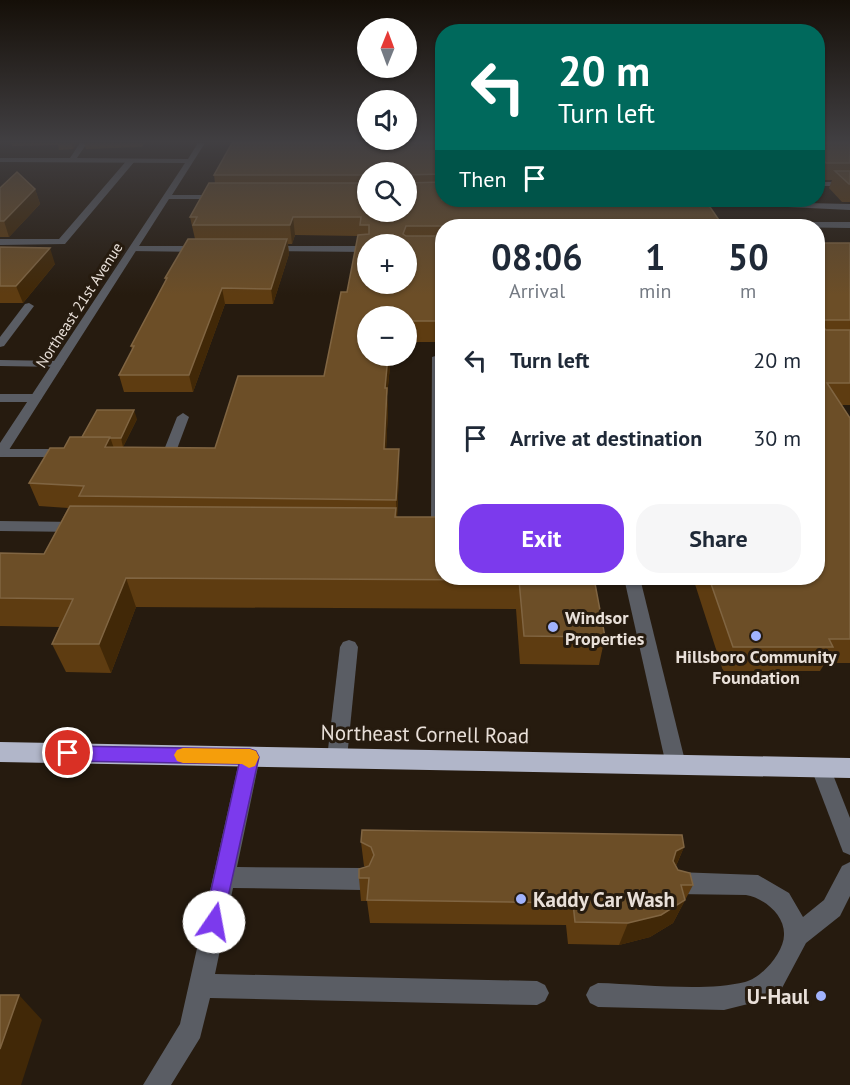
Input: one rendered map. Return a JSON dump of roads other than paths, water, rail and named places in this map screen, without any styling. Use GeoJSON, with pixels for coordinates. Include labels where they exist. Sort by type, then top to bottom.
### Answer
{"type":"FeatureCollection","features":[{"type":"Feature","properties":{"kind":"highway","name":"Northeast Cornell Road"},"geometry":{"type":"LineString","coordinates":[[0,752],[850,768]]}},
{"type":"Feature","properties":{"kind":"street"},"geometry":{"type":"LineString","coordinates":[[0,242],[62,242],[103,194]]}},
{"type":"Feature","properties":{"kind":"street","name":"Northeast 21st Avenue"},"geometry":{"type":"LineString","coordinates":[[0,453],[170,194]]}},
{"type":"Feature","properties":{"kind":"street"},"geometry":{"type":"LineString","coordinates":[[168,197],[230,197]]}},
{"type":"Feature","properties":{"kind":"street"},"geometry":{"type":"LineString","coordinates":[[825,206],[850,207]]}},
{"type":"Feature","properties":{"kind":"street"},"geometry":{"type":"LineString","coordinates":[[825,225],[850,225]]}},
{"type":"Feature","properties":{"kind":"street"},"geometry":{"type":"LineString","coordinates":[[133,249],[210,249]]}},
{"type":"Feature","properties":{"kind":"street"},"geometry":{"type":"LineString","coordinates":[[255,249],[357,249]]}},
{"type":"Feature","properties":{"kind":"street"},"geometry":{"type":"LineString","coordinates":[[0,344],[29,306]]}},
{"type":"Feature","properties":{"kind":"street"},"geometry":{"type":"LineString","coordinates":[[0,363],[58,364]]}},
{"type":"Feature","properties":{"kind":"street"},"geometry":{"type":"LineString","coordinates":[[0,398],[36,398]]}},
{"type":"Feature","properties":{"kind":"street"},"geometry":{"type":"LineString","coordinates":[[146,453],[169,454],[183,417]]}},
{"type":"Feature","properties":{"kind":"street"},"geometry":{"type":"LineString","coordinates":[[0,453],[76,453]]}},
{"type":"Feature","properties":{"kind":"street"},"geometry":{"type":"LineString","coordinates":[[0,526],[95,527]]}},
{"type":"Feature","properties":{"kind":"street"},"geometry":{"type":"LineString","coordinates":[[415,531],[435,531]]}},
{"type":"Feature","properties":{"kind":"street"},"geometry":{"type":"LineString","coordinates":[[634,585],[676,765]]}},
{"type":"Feature","properties":{"kind":"street"},"geometry":{"type":"LineString","coordinates":[[338,758],[349,647]]}},
{"type":"Feature","properties":{"kind":"street"},"geometry":{"type":"LineString","coordinates":[[156,1085],[191,1029],[250,757]]}},
{"type":"Feature","properties":{"kind":"street"},"geometry":{"type":"LineString","coordinates":[[821,768],[850,845]]}},
{"type":"Feature","properties":{"kind":"street"},"geometry":{"type":"LineString","coordinates":[[796,936],[832,908],[850,873]]}},
{"type":"Feature","properties":{"kind":"street"},"geometry":{"type":"LineString","coordinates":[[224,877],[363,879]]}},
{"type":"Feature","properties":{"kind":"street"},"geometry":{"type":"LineString","coordinates":[[598,994],[724,998],[752,993],[774,980],[793,947],[796,936],[794,923],[781,900],[758,886],[676,883]]}},
{"type":"Feature","properties":{"kind":"street"},"geometry":{"type":"LineString","coordinates":[[200,986],[537,993]]}},
{"type":"Feature","properties":{"kind":"place","name":"Windsor Properties"},"geometry":{"type":"Point","coordinates":[553,627]}},
{"type":"Feature","properties":{"kind":"place","name":"Hillsboro Community Foundation"},"geometry":{"type":"Point","coordinates":[756,636]}},
{"type":"Feature","properties":{"kind":"place","name":"Kaddy Car Wash"},"geometry":{"type":"Point","coordinates":[521,899]}},
{"type":"Feature","properties":{"kind":"place","name":"U-Haul"},"geometry":{"type":"Point","coordinates":[821,996]}}]}
